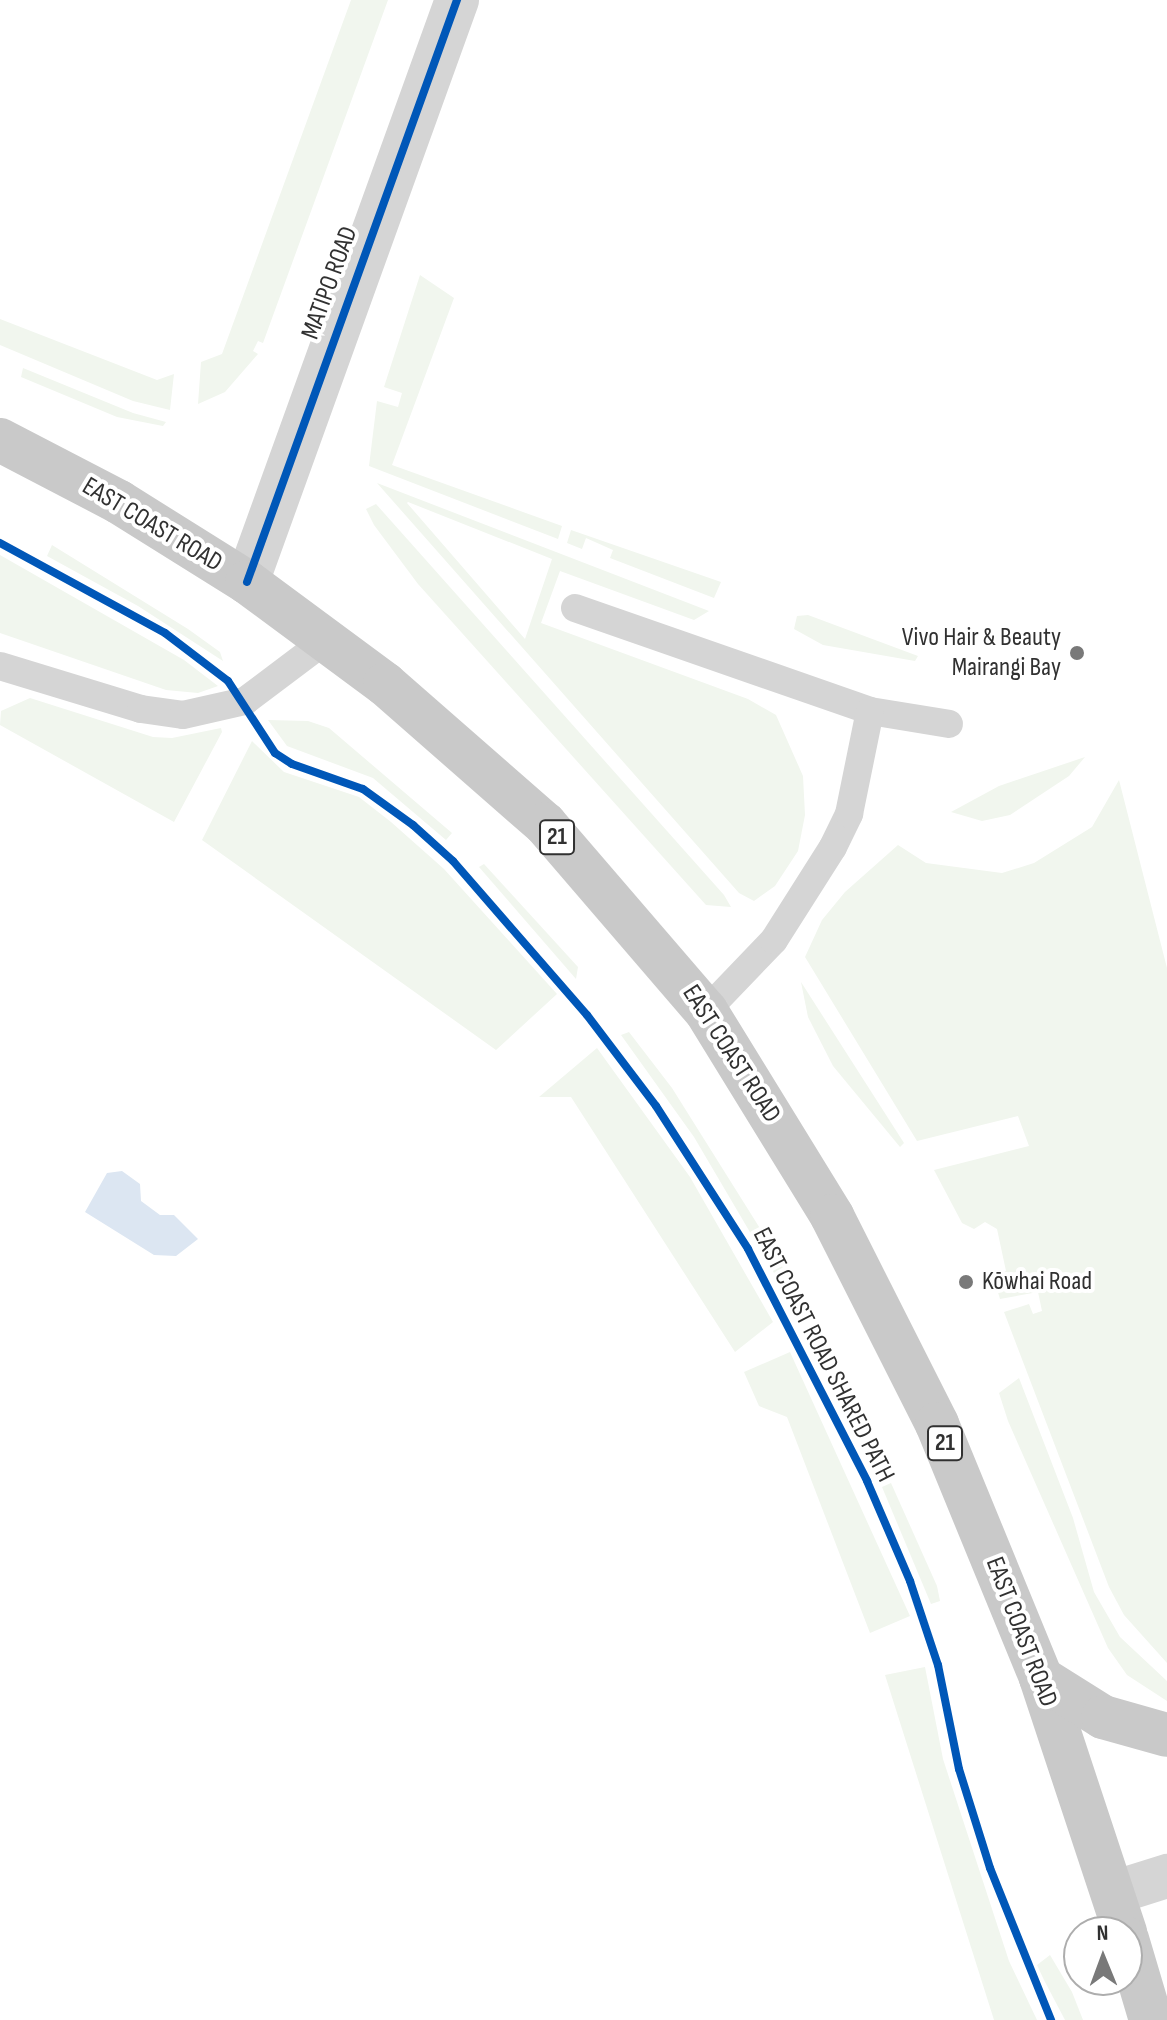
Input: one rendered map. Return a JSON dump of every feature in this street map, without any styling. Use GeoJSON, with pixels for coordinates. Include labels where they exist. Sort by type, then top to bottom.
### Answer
{"type":"FeatureCollection","features":[{"type":"Feature","properties":{"kind":"main road","name":"EAST COAST ROAD"},"geometry":{"type":"LineString","coordinates":[[0,440],[119,502],[247,582],[469,753],[545,824],[661,952],[706,1011],[873,1291],[937,1424],[1041,1678],[1119,1912]]}},
{"type":"Feature","properties":{"kind":"main road"},"geometry":{"type":"LineString","coordinates":[[1041,1678],[1103,1717],[1167,1735]]}},
{"type":"Feature","properties":{"kind":"main road"},"geometry":{"type":"LineString","coordinates":[[1143,1993],[1151,2020]]}},
{"type":"Feature","properties":{"kind":"street","name":"MATIPO ROAD"},"geometry":{"type":"LineString","coordinates":[[247,582],[457,0]]}},
{"type":"Feature","properties":{"kind":"street"},"geometry":{"type":"LineString","coordinates":[[1119,1912],[1167,1876]]}},
{"type":"Feature","properties":{"kind":"lane"},"geometry":{"type":"LineString","coordinates":[[575,608],[870,711],[949,724]]}},
{"type":"Feature","properties":{"kind":"lane"},"geometry":{"type":"LineString","coordinates":[[0,666],[141,709],[183,715],[245,701],[326,640]]}},
{"type":"Feature","properties":{"kind":"lane"},"geometry":{"type":"LineString","coordinates":[[706,1011],[774,940],[833,847],[849,814],[870,711]]}},
{"type":"Feature","properties":{"kind":"shaded area"},"geometry":{"type":"Polygon","coordinates":[[[351,0],[388,0],[263,343],[258,341],[253,351],[258,354],[225,392],[198,404],[201,362],[222,354],[351,0]]]}},
{"type":"Feature","properties":{"kind":"shaded area"},"geometry":{"type":"Polygon","coordinates":[[[420,275],[454,298],[392,465],[562,526],[558,539],[369,466],[377,401],[398,407],[402,393],[384,387],[420,275]]]}},
{"type":"Feature","properties":{"kind":"shaded area"},"geometry":{"type":"Polygon","coordinates":[[[0,319],[157,380],[174,374],[170,410],[133,401],[0,345],[0,319]]]}},
{"type":"Feature","properties":{"kind":"shaded area"},"geometry":{"type":"Polygon","coordinates":[[[23,368],[133,413],[166,422],[163,426],[117,417],[21,377],[23,368]]]}},
{"type":"Feature","properties":{"kind":"shaded area"},"geometry":{"type":"Polygon","coordinates":[[[377,483],[709,611],[694,620],[560,571],[541,623],[748,699],[776,715],[803,776],[805,815],[798,851],[775,886],[754,901],[739,893],[377,483]],[[408,502],[407,503],[525,639],[552,559],[408,502]]]}},
{"type":"Feature","properties":{"kind":"shaded area"},"geometry":{"type":"Polygon","coordinates":[[[376,504],[724,895],[731,907],[706,905],[418,584],[374,525],[366,509],[376,504]]]}},
{"type":"Feature","properties":{"kind":"shaded area"},"geometry":{"type":"Polygon","coordinates":[[[571,530],[721,582],[714,598],[610,558],[613,550],[586,538],[582,549],[567,543],[571,530]]]}},
{"type":"Feature","properties":{"kind":"shaded area"},"geometry":{"type":"Polygon","coordinates":[[[52,545],[188,629],[220,652],[223,661],[138,606],[47,556],[52,545]]]}},
{"type":"Feature","properties":{"kind":"shaded area"},"geometry":{"type":"Polygon","coordinates":[[[0,555],[184,660],[218,686],[198,693],[166,690],[0,633],[0,555]]]}},
{"type":"Feature","properties":{"kind":"shaded area"},"geometry":{"type":"Polygon","coordinates":[[[808,615],[918,656],[915,661],[823,645],[794,629],[797,616],[808,615]]]}},
{"type":"Feature","properties":{"kind":"shaded area"},"geometry":{"type":"Polygon","coordinates":[[[30,698],[153,737],[172,738],[221,728],[222,732],[174,822],[0,725],[1,711],[30,698]]]}},
{"type":"Feature","properties":{"kind":"shaded area"},"geometry":{"type":"Polygon","coordinates":[[[268,720],[308,721],[329,728],[452,833],[446,840],[373,778],[287,746],[268,720]]]}},
{"type":"Feature","properties":{"kind":"shaded area"},"geometry":{"type":"Polygon","coordinates":[[[252,741],[284,772],[359,797],[391,822],[444,869],[557,994],[496,1050],[202,840],[252,741]]]}},
{"type":"Feature","properties":{"kind":"shaded area"},"geometry":{"type":"Polygon","coordinates":[[[1085,757],[1069,776],[1010,815],[982,821],[951,812],[999,786],[1085,757]]]}},
{"type":"Feature","properties":{"kind":"shaded area"},"geometry":{"type":"Polygon","coordinates":[[[1119,780],[1167,968],[1167,1663],[1124,1615],[1109,1587],[1004,1312],[1029,1304],[1033,1314],[1042,1311],[1038,1292],[1000,1299],[993,1276],[1006,1271],[997,1229],[985,1222],[974,1229],[962,1223],[934,1170],[1029,1146],[1018,1116],[917,1141],[805,957],[822,920],[845,892],[898,845],[926,863],[1002,873],[1034,863],[1092,827],[1119,780]]]}},
{"type":"Feature","properties":{"kind":"shaded area"},"geometry":{"type":"Polygon","coordinates":[[[484,864],[578,967],[576,979],[479,867],[484,864]]]}},
{"type":"Feature","properties":{"kind":"shaded area"},"geometry":{"type":"Polygon","coordinates":[[[801,982],[904,1143],[900,1147],[833,1066],[808,1017],[801,982]]]}},
{"type":"Feature","properties":{"kind":"shaded area"},"geometry":{"type":"Polygon","coordinates":[[[629,1032],[672,1088],[768,1241],[799,1297],[794,1307],[694,1137],[621,1035],[629,1032]]]}},
{"type":"Feature","properties":{"kind":"shaded area"},"geometry":{"type":"Polygon","coordinates":[[[597,1048],[690,1177],[773,1322],[735,1352],[571,1097],[539,1097],[597,1048]]]}},
{"type":"Feature","properties":{"kind":"shaded area"},"geometry":{"type":"Polygon","coordinates":[[[122,1171],[140,1184],[141,1201],[160,1215],[174,1215],[198,1239],[176,1256],[154,1255],[85,1212],[107,1173],[122,1171]]]}},
{"type":"Feature","properties":{"kind":"shaded area"},"geometry":{"type":"Polygon","coordinates":[[[814,1343],[824,1343],[874,1444],[864,1447],[814,1343]]]}},
{"type":"Feature","properties":{"kind":"shaded area"},"geometry":{"type":"Polygon","coordinates":[[[790,1352],[910,1616],[870,1633],[787,1417],[759,1406],[744,1372],[790,1352]]]}},
{"type":"Feature","properties":{"kind":"shaded area"},"geometry":{"type":"Polygon","coordinates":[[[1019,1378],[1073,1518],[1094,1592],[1120,1637],[1167,1681],[1167,1701],[1127,1675],[1108,1648],[1008,1421],[999,1393],[1019,1378]]]}},
{"type":"Feature","properties":{"kind":"shaded area"},"geometry":{"type":"Polygon","coordinates":[[[891,1483],[937,1586],[940,1601],[931,1604],[882,1487],[891,1483]]]}},
{"type":"Feature","properties":{"kind":"shaded area"},"geometry":{"type":"Polygon","coordinates":[[[925,1667],[943,1759],[1009,1961],[1037,2020],[994,2020],[885,1675],[925,1667]]]}},
{"type":"Feature","properties":{"kind":"shaded area"},"geometry":{"type":"Polygon","coordinates":[[[1050,1955],[1063,1977],[1063,1996],[1074,1996],[1083,2020],[1065,2020],[1037,1965],[1050,1955]]]}},
{"type":"Feature","properties":{"kind":"cycle path"},"geometry":{"type":"LineString","coordinates":[[247,582],[457,0]]}},
{"type":"Feature","properties":{"kind":"cycle path","name":"EAST COAST ROAD SHARED PATH"},"geometry":{"type":"LineString","coordinates":[[0,543],[165,633],[228,681],[275,753],[292,764],[363,789],[413,825],[453,861],[587,1015],[656,1106],[748,1249],[867,1481],[910,1581],[938,1665],[959,1769],[990,1868],[1051,2020]]}},
{"type":"Feature","properties":{"kind":"place","name":"Vivo Hair & Beauty Mairangi Bay"},"geometry":{"type":"Point","coordinates":[1077,653]}},
{"type":"Feature","properties":{"kind":"place","name":"Kōwhai Road"},"geometry":{"type":"Point","coordinates":[966,1282]}}]}
